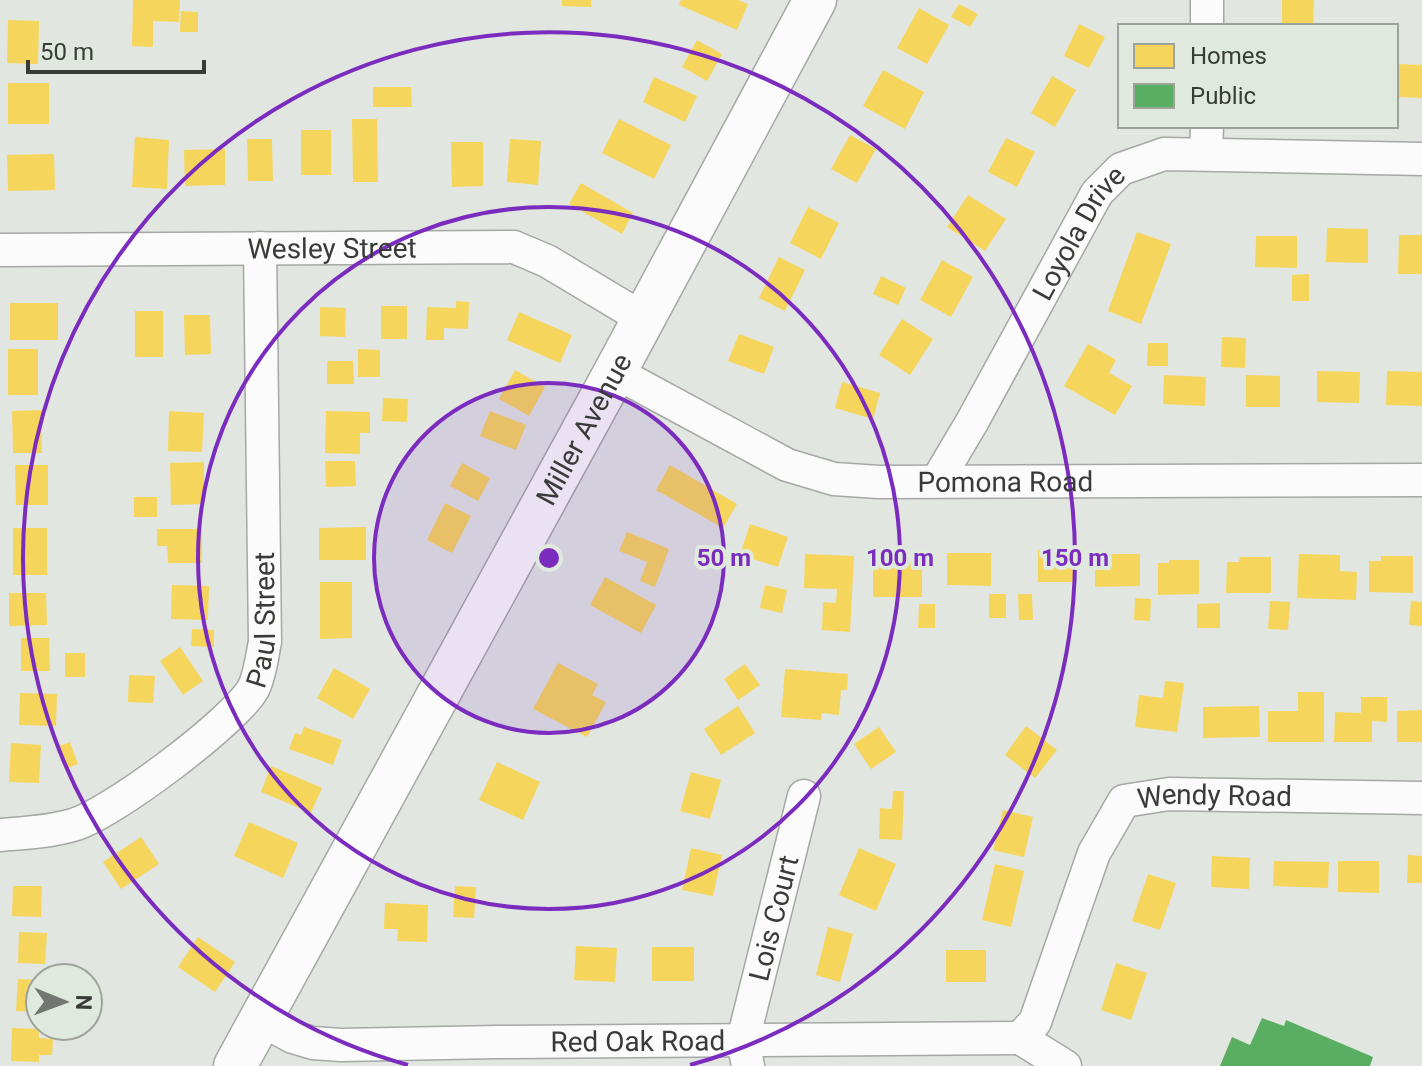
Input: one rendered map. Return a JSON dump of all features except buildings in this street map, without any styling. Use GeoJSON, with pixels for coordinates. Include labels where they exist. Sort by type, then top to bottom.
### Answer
{"type":"FeatureCollection","features":[{"type":"Feature","properties":{"kind":"main road","name":"Miller Avenue"},"geometry":{"type":"LineString","coordinates":[[235,1066],[815,0]]}},
{"type":"Feature","properties":{"kind":"street"},"geometry":{"type":"LineString","coordinates":[[1207,0],[1207,24]]}},
{"type":"Feature","properties":{"kind":"street","name":"Loyola Drive"},"geometry":{"type":"LineString","coordinates":[[937,481],[1097,193],[1121,169],[1206,140],[1422,159]]}},
{"type":"Feature","properties":{"kind":"street","name":"Wesley Street"},"geometry":{"type":"LineString","coordinates":[[0,250],[514,247],[547,261],[644,319]]}},
{"type":"Feature","properties":{"kind":"street","name":"Paul Street"},"geometry":{"type":"LineString","coordinates":[[0,835],[34,833],[76,825],[121,799],[217,730],[253,689],[265,642],[260,248]]}},
{"type":"Feature","properties":{"kind":"street","name":"Pomona Road"},"geometry":{"type":"LineString","coordinates":[[615,372],[787,465],[834,479],[879,482],[1422,480]]}},
{"type":"Feature","properties":{"kind":"street","name":"Wendy Road"},"geometry":{"type":"LineString","coordinates":[[1020,1038],[1035,1022],[1094,853],[1124,801],[1169,794],[1422,798]]}},
{"type":"Feature","properties":{"kind":"street","name":"Lois Court"},"geometry":{"type":"LineString","coordinates":[[746,1053],[804,796]]}},
{"type":"Feature","properties":{"kind":"street","name":"Red Oak Road"},"geometry":{"type":"LineString","coordinates":[[261,1020],[293,1037],[313,1043],[497,1042],[638,1054],[746,1053],[1020,1038]]}},
{"type":"Feature","properties":{"kind":"street"},"geometry":{"type":"LineString","coordinates":[[1020,1038],[1065,1066]]}},
{"type":"Feature","properties":{"kind":"street"},"geometry":{"type":"LineString","coordinates":[[497,1042],[519,1066]]}}]}
